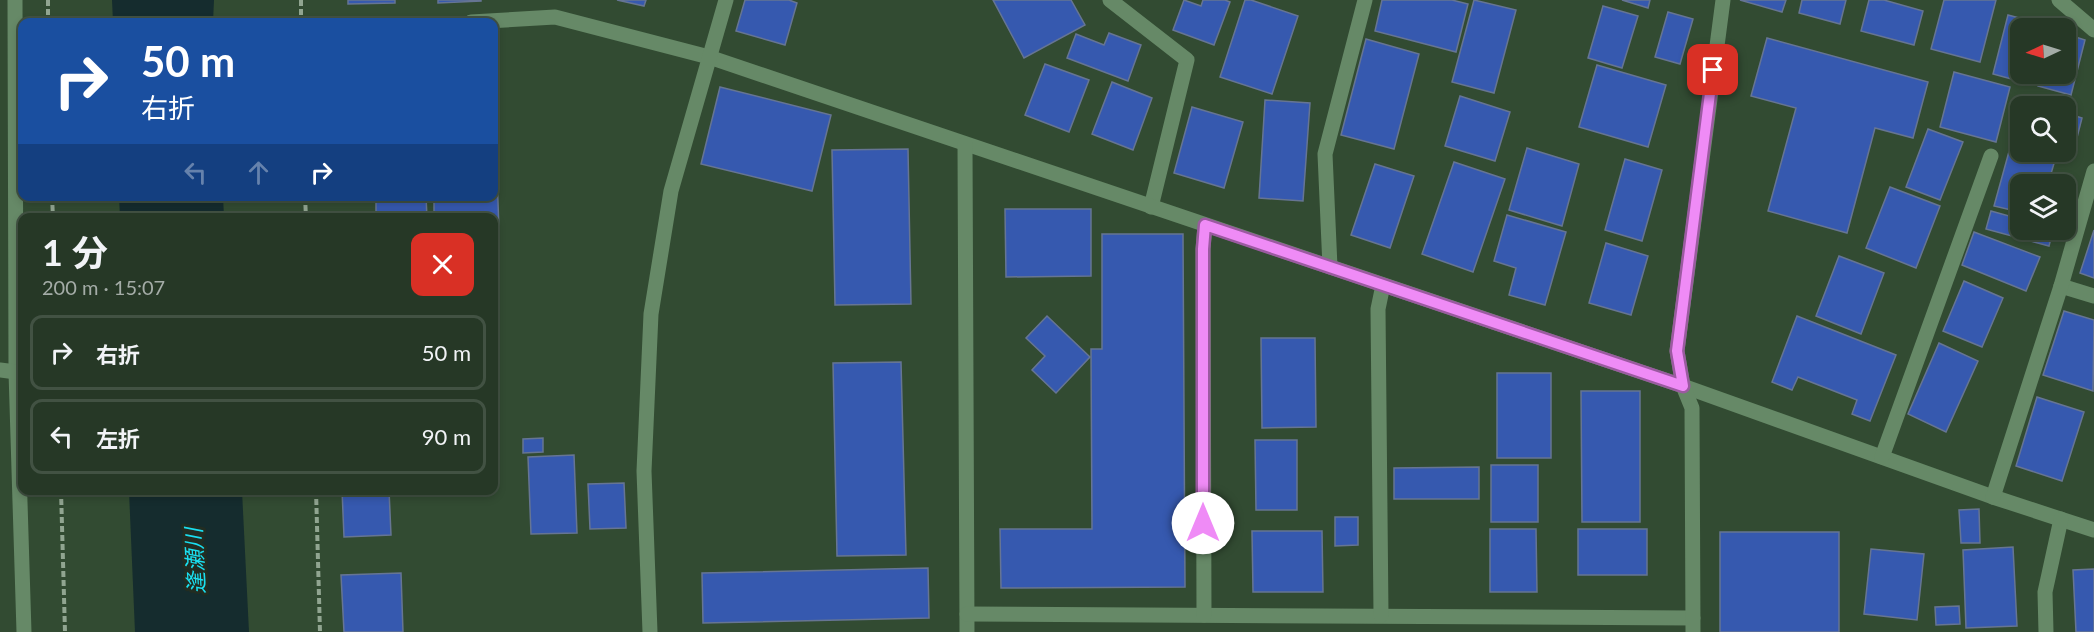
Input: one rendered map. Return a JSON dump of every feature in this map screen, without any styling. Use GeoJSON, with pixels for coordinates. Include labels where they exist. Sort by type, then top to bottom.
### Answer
{"type":"FeatureCollection","features":[{"type":"Feature","properties":{"kind":"street"},"geometry":{"type":"LineString","coordinates":[[15,0],[8,371],[24,632]]}},
{"type":"Feature","properties":{"kind":"street"},"geometry":{"type":"LineString","coordinates":[[650,632],[644,471],[651,314],[671,190],[726,0]]}},
{"type":"Feature","properties":{"kind":"street"},"geometry":{"type":"LineString","coordinates":[[1110,0],[1187,60],[1151,207]]}},
{"type":"Feature","properties":{"kind":"street"},"geometry":{"type":"LineString","coordinates":[[1330,267],[1325,154],[1365,0]]}},
{"type":"Feature","properties":{"kind":"street"},"geometry":{"type":"LineString","coordinates":[[967,614],[1381,615],[1693,625],[1692,408],[1683,386],[1677,351],[1723,0]]}},
{"type":"Feature","properties":{"kind":"street"},"geometry":{"type":"LineString","coordinates":[[2059,0],[2094,30]]}},
{"type":"Feature","properties":{"kind":"street"},"geometry":{"type":"LineString","coordinates":[[498,20],[555,17],[709,57],[1683,386],[1993,497],[2094,530]]}},
{"type":"Feature","properties":{"kind":"street"},"geometry":{"type":"LineString","coordinates":[[965,144],[967,632]]}},
{"type":"Feature","properties":{"kind":"street"},"geometry":{"type":"LineString","coordinates":[[1882,457],[1991,156]]}},
{"type":"Feature","properties":{"kind":"street"},"geometry":{"type":"LineString","coordinates":[[1993,497],[2061,286],[2094,171]]}},
{"type":"Feature","properties":{"kind":"street"},"geometry":{"type":"LineString","coordinates":[[1204,615],[1203,249],[1205,225]]}},
{"type":"Feature","properties":{"kind":"street"},"geometry":{"type":"LineString","coordinates":[[1381,615],[1378,309],[1383,285]]}},
{"type":"Feature","properties":{"kind":"street"},"geometry":{"type":"LineString","coordinates":[[2061,286],[2094,296]]}},
{"type":"Feature","properties":{"kind":"street"},"geometry":{"type":"LineString","coordinates":[[2046,632],[2044,592],[2061,519]]}},
{"type":"Feature","properties":{"kind":"path"},"geometry":{"type":"LineString","coordinates":[[48,0],[48,18]]}},
{"type":"Feature","properties":{"kind":"path"},"geometry":{"type":"LineString","coordinates":[[300,0],[301,18]]}},
{"type":"Feature","properties":{"kind":"path"},"geometry":{"type":"LineString","coordinates":[[61,495],[65,632]]}},
{"type":"Feature","properties":{"kind":"path"},"geometry":{"type":"LineString","coordinates":[[316,495],[320,632]]}},
{"type":"Feature","properties":{"kind":"water"},"geometry":{"type":"Polygon","coordinates":[[[112,0],[214,0],[213,18],[113,18],[112,0]]]}},
{"type":"Feature","properties":{"kind":"water"},"geometry":{"type":"Polygon","coordinates":[[[119,201],[223,201],[224,213],[120,213],[119,201]]]}},
{"type":"Feature","properties":{"kind":"water","name":"逢瀬川"},"geometry":{"type":"Polygon","coordinates":[[[129,495],[242,495],[249,632],[135,632],[129,495]]]}},
{"type":"Feature","properties":{"kind":"building"},"geometry":{"type":"Polygon","coordinates":[[[348,0],[395,0],[395,3],[348,4],[348,0]]]}},
{"type":"Feature","properties":{"kind":"building"},"geometry":{"type":"Polygon","coordinates":[[[438,0],[481,0],[481,1],[438,3],[438,0]]]}},
{"type":"Feature","properties":{"kind":"building"},"geometry":{"type":"Polygon","coordinates":[[[617,0],[646,0],[644,6],[617,0]]]}},
{"type":"Feature","properties":{"kind":"building"},"geometry":{"type":"Polygon","coordinates":[[[745,0],[789,0],[797,3],[785,45],[736,31],[745,0]]]}},
{"type":"Feature","properties":{"kind":"building"},"geometry":{"type":"Polygon","coordinates":[[[993,0],[1071,0],[1085,25],[1024,58],[993,0]]]}},
{"type":"Feature","properties":{"kind":"building"},"geometry":{"type":"Polygon","coordinates":[[[1184,0],[1201,6],[1203,0],[1230,2],[1214,45],[1173,30],[1184,0]]]}},
{"type":"Feature","properties":{"kind":"building"},"geometry":{"type":"Polygon","coordinates":[[[1245,0],[1298,16],[1272,94],[1220,77],[1245,0]]]}},
{"type":"Feature","properties":{"kind":"building"},"geometry":{"type":"Polygon","coordinates":[[[1382,0],[1452,0],[1468,4],[1456,52],[1375,31],[1382,0]]]}},
{"type":"Feature","properties":{"kind":"building"},"geometry":{"type":"Polygon","coordinates":[[[1474,0],[1516,10],[1494,93],[1452,82],[1474,0]]]}},
{"type":"Feature","properties":{"kind":"building"},"geometry":{"type":"Polygon","coordinates":[[[1622,0],[1650,0],[1648,8],[1622,0]]]}},
{"type":"Feature","properties":{"kind":"building"},"geometry":{"type":"Polygon","coordinates":[[[1740,0],[1786,0],[1782,12],[1740,0]]]}},
{"type":"Feature","properties":{"kind":"building"},"geometry":{"type":"Polygon","coordinates":[[[1802,0],[1846,0],[1840,24],[1799,13],[1802,0]]]}},
{"type":"Feature","properties":{"kind":"building"},"geometry":{"type":"Polygon","coordinates":[[[1869,0],[1884,0],[1923,11],[1914,45],[1861,31],[1869,0]]]}},
{"type":"Feature","properties":{"kind":"building"},"geometry":{"type":"Polygon","coordinates":[[[1944,0],[1996,0],[1980,62],[1931,49],[1944,0]]]}},
{"type":"Feature","properties":{"kind":"building"},"geometry":{"type":"Polygon","coordinates":[[[1603,6],[1638,16],[1622,68],[1588,58],[1603,6]]]}},
{"type":"Feature","properties":{"kind":"building"},"geometry":{"type":"Polygon","coordinates":[[[1668,12],[1693,19],[1680,64],[1655,57],[1668,12]]]}},
{"type":"Feature","properties":{"kind":"building"},"geometry":{"type":"Polygon","coordinates":[[[2008,15],[2019,18],[2010,18],[2010,79],[1993,74],[2008,15]]]}},
{"type":"Feature","properties":{"kind":"building"},"geometry":{"type":"Polygon","coordinates":[[[1109,33],[1141,45],[1128,81],[1067,58],[1076,34],[1104,45],[1109,33]]]}},
{"type":"Feature","properties":{"kind":"building"},"geometry":{"type":"Polygon","coordinates":[[[2076,37],[2085,40],[2076,75],[2076,37]]]}},
{"type":"Feature","properties":{"kind":"building"},"geometry":{"type":"Polygon","coordinates":[[[1767,38],[1928,82],[1913,138],[1875,128],[1847,233],[1768,211],[1796,108],[1751,96],[1767,38]]]}},
{"type":"Feature","properties":{"kind":"building"},"geometry":{"type":"Polygon","coordinates":[[[1366,39],[1419,54],[1394,149],[1341,135],[1366,39]]]}},
{"type":"Feature","properties":{"kind":"building"},"geometry":{"type":"Polygon","coordinates":[[[1045,64],[1089,80],[1069,132],[1025,115],[1045,64]]]}},
{"type":"Feature","properties":{"kind":"building"},"geometry":{"type":"Polygon","coordinates":[[[1597,65],[1666,85],[1648,147],[1579,127],[1597,65]]]}},
{"type":"Feature","properties":{"kind":"building"},"geometry":{"type":"Polygon","coordinates":[[[1954,72],[2010,87],[1996,142],[1940,127],[1954,72]]]}},
{"type":"Feature","properties":{"kind":"building"},"geometry":{"type":"Polygon","coordinates":[[[1112,82],[1152,98],[1133,150],[1092,134],[1112,82]]]}},
{"type":"Feature","properties":{"kind":"building"},"geometry":{"type":"Polygon","coordinates":[[[2039,84],[2074,84],[2071,95],[2038,86],[2039,84]]]}},
{"type":"Feature","properties":{"kind":"building"},"geometry":{"type":"Polygon","coordinates":[[[720,87],[831,115],[812,191],[701,164],[720,87]]]}},
{"type":"Feature","properties":{"kind":"building"},"geometry":{"type":"Polygon","coordinates":[[[1460,96],[1510,112],[1495,161],[1445,146],[1460,96]]]}},
{"type":"Feature","properties":{"kind":"building"},"geometry":{"type":"Polygon","coordinates":[[[1265,100],[1310,103],[1303,201],[1259,198],[1265,100]]]}},
{"type":"Feature","properties":{"kind":"building"},"geometry":{"type":"Polygon","coordinates":[[[1192,107],[1243,122],[1224,188],[1174,173],[1192,107]]]}},
{"type":"Feature","properties":{"kind":"building"},"geometry":{"type":"Polygon","coordinates":[[[2076,116],[2082,118],[2076,141],[2076,116]]]}},
{"type":"Feature","properties":{"kind":"building"},"geometry":{"type":"Polygon","coordinates":[[[1928,129],[1963,142],[1940,200],[1906,187],[1928,129]]]}},
{"type":"Feature","properties":{"kind":"building"},"geometry":{"type":"Polygon","coordinates":[[[1527,148],[1579,164],[1562,226],[1509,210],[1527,148]]]}},
{"type":"Feature","properties":{"kind":"building"},"geometry":{"type":"Polygon","coordinates":[[[2010,148],[2010,162],[2054,162],[2051,174],[2010,174],[2010,210],[1994,206],[2010,148]]]}},
{"type":"Feature","properties":{"kind":"building"},"geometry":{"type":"Polygon","coordinates":[[[908,149],[911,304],[835,305],[832,150],[908,149]]]}},
{"type":"Feature","properties":{"kind":"building"},"geometry":{"type":"Polygon","coordinates":[[[1625,159],[1662,170],[1642,241],[1605,230],[1625,159]]]}},
{"type":"Feature","properties":{"kind":"building"},"geometry":{"type":"Polygon","coordinates":[[[1454,162],[1505,179],[1473,272],[1422,254],[1454,162]]]}},
{"type":"Feature","properties":{"kind":"building"},"geometry":{"type":"Polygon","coordinates":[[[1375,164],[1414,176],[1390,248],[1351,235],[1375,164]]]}},
{"type":"Feature","properties":{"kind":"building"},"geometry":{"type":"Polygon","coordinates":[[[1890,187],[1940,206],[1916,268],[1866,248],[1890,187]]]}},
{"type":"Feature","properties":{"kind":"building"},"geometry":{"type":"Polygon","coordinates":[[[376,201],[426,201],[427,213],[376,213],[376,201]]]}},
{"type":"Feature","properties":{"kind":"building"},"geometry":{"type":"Polygon","coordinates":[[[434,201],[498,201],[499,229],[498,213],[434,213],[434,201]]]}},
{"type":"Feature","properties":{"kind":"building"},"geometry":{"type":"Polygon","coordinates":[[[1005,209],[1091,209],[1091,276],[1006,277],[1005,209]]]}},
{"type":"Feature","properties":{"kind":"building"},"geometry":{"type":"Polygon","coordinates":[[[1991,211],[2010,216],[2010,235],[1986,229],[1991,211]]]}},
{"type":"Feature","properties":{"kind":"building"},"geometry":{"type":"Polygon","coordinates":[[[1507,215],[1566,232],[1545,305],[1509,295],[1516,268],[1494,261],[1507,215]]]}},
{"type":"Feature","properties":{"kind":"building"},"geometry":{"type":"Polygon","coordinates":[[[2094,230],[2094,278],[2080,273],[2094,230]]]}},
{"type":"Feature","properties":{"kind":"building"},"geometry":{"type":"Polygon","coordinates":[[[1974,232],[2040,257],[2026,291],[1962,265],[1974,232]]]}},
{"type":"Feature","properties":{"kind":"building"},"geometry":{"type":"Polygon","coordinates":[[[1102,234],[1183,234],[1185,587],[1001,588],[1000,529],[1092,529],[1091,349],[1102,349],[1102,234]]]}},
{"type":"Feature","properties":{"kind":"building"},"geometry":{"type":"Polygon","coordinates":[[[2027,240],[2050,240],[2049,246],[2027,240]]]}},
{"type":"Feature","properties":{"kind":"building"},"geometry":{"type":"Polygon","coordinates":[[[1606,243],[1648,256],[1631,315],[1589,303],[1606,243]]]}},
{"type":"Feature","properties":{"kind":"building"},"geometry":{"type":"Polygon","coordinates":[[[1839,256],[1884,273],[1861,334],[1816,316],[1839,256]]]}},
{"type":"Feature","properties":{"kind":"building"},"geometry":{"type":"Polygon","coordinates":[[[1964,281],[2003,298],[1982,347],[1943,331],[1964,281]]]}},
{"type":"Feature","properties":{"kind":"building"},"geometry":{"type":"Polygon","coordinates":[[[2064,311],[2094,320],[2093,391],[2043,375],[2064,311]]]}},
{"type":"Feature","properties":{"kind":"building"},"geometry":{"type":"Polygon","coordinates":[[[1047,316],[1090,357],[1056,393],[1032,370],[1045,356],[1026,338],[1047,316]]]}},
{"type":"Feature","properties":{"kind":"building"},"geometry":{"type":"Polygon","coordinates":[[[1797,316],[1896,355],[1870,421],[1852,414],[1857,400],[1798,377],[1792,390],[1772,382],[1797,316]]]}},
{"type":"Feature","properties":{"kind":"building"},"geometry":{"type":"Polygon","coordinates":[[[1261,338],[1315,338],[1316,427],[1262,428],[1261,338]]]}},
{"type":"Feature","properties":{"kind":"building"},"geometry":{"type":"Polygon","coordinates":[[[1939,343],[1978,361],[1946,432],[1908,414],[1939,343]]]}},
{"type":"Feature","properties":{"kind":"building"},"geometry":{"type":"Polygon","coordinates":[[[901,362],[906,555],[837,556],[833,363],[901,362]]]}},
{"type":"Feature","properties":{"kind":"building"},"geometry":{"type":"Polygon","coordinates":[[[1497,373],[1551,373],[1551,458],[1497,458],[1497,373]]]}},
{"type":"Feature","properties":{"kind":"building"},"geometry":{"type":"Polygon","coordinates":[[[1581,391],[1640,391],[1640,522],[1582,522],[1581,391]]]}},
{"type":"Feature","properties":{"kind":"building"},"geometry":{"type":"Polygon","coordinates":[[[2037,397],[2084,412],[2062,481],[2016,466],[2037,397]]]}},
{"type":"Feature","properties":{"kind":"building"},"geometry":{"type":"Polygon","coordinates":[[[543,438],[543,452],[523,453],[523,439],[543,438]]]}},
{"type":"Feature","properties":{"kind":"building"},"geometry":{"type":"Polygon","coordinates":[[[1255,440],[1297,440],[1297,510],[1256,510],[1255,440]]]}},
{"type":"Feature","properties":{"kind":"building"},"geometry":{"type":"Polygon","coordinates":[[[574,455],[577,533],[531,534],[528,457],[574,455]]]}},
{"type":"Feature","properties":{"kind":"building"},"geometry":{"type":"Polygon","coordinates":[[[1491,465],[1538,465],[1538,522],[1491,522],[1491,465]]]}},
{"type":"Feature","properties":{"kind":"building"},"geometry":{"type":"Polygon","coordinates":[[[1479,467],[1479,499],[1394,499],[1394,468],[1479,467]]]}},
{"type":"Feature","properties":{"kind":"building"},"geometry":{"type":"Polygon","coordinates":[[[624,483],[626,528],[590,529],[588,484],[624,483]]]}},
{"type":"Feature","properties":{"kind":"building"},"geometry":{"type":"Polygon","coordinates":[[[342,495],[389,495],[391,535],[344,537],[342,495]]]}},
{"type":"Feature","properties":{"kind":"building"},"geometry":{"type":"Polygon","coordinates":[[[1979,509],[1980,543],[1961,543],[1959,510],[1979,509]]]}},
{"type":"Feature","properties":{"kind":"building"},"geometry":{"type":"Polygon","coordinates":[[[1335,517],[1358,517],[1358,545],[1335,546],[1335,517]]]}},
{"type":"Feature","properties":{"kind":"building"},"geometry":{"type":"Polygon","coordinates":[[[1490,529],[1536,529],[1537,592],[1490,592],[1490,529]]]}},
{"type":"Feature","properties":{"kind":"building"},"geometry":{"type":"Polygon","coordinates":[[[1578,529],[1647,529],[1647,575],[1578,575],[1578,529]]]}},
{"type":"Feature","properties":{"kind":"building"},"geometry":{"type":"Polygon","coordinates":[[[1252,531],[1322,531],[1323,592],[1253,592],[1252,531]]]}},
{"type":"Feature","properties":{"kind":"building"},"geometry":{"type":"Polygon","coordinates":[[[1720,532],[1839,532],[1839,632],[1720,632],[1720,532]]]}},
{"type":"Feature","properties":{"kind":"building"},"geometry":{"type":"Polygon","coordinates":[[[2013,547],[2017,626],[1966,628],[1963,550],[2013,547]]]}},
{"type":"Feature","properties":{"kind":"building"},"geometry":{"type":"Polygon","coordinates":[[[1871,549],[1924,554],[1917,620],[1864,614],[1871,549]]]}},
{"type":"Feature","properties":{"kind":"building"},"geometry":{"type":"Polygon","coordinates":[[[928,568],[929,618],[703,623],[702,573],[928,568]]]}},
{"type":"Feature","properties":{"kind":"building"},"geometry":{"type":"Polygon","coordinates":[[[2094,569],[2094,632],[2076,632],[2073,570],[2094,569]]]}},
{"type":"Feature","properties":{"kind":"building"},"geometry":{"type":"Polygon","coordinates":[[[401,573],[403,632],[344,632],[341,575],[401,573]]]}},
{"type":"Feature","properties":{"kind":"building"},"geometry":{"type":"Polygon","coordinates":[[[1959,606],[1960,624],[1936,625],[1935,607],[1959,606]]]}},
{"type":"Feature","properties":{"kind":"route"},"geometry":{"type":"LineString","coordinates":[[1203,523],[1203,249],[1205,225],[1683,386],[1677,351],[1713,70]]}}]}
